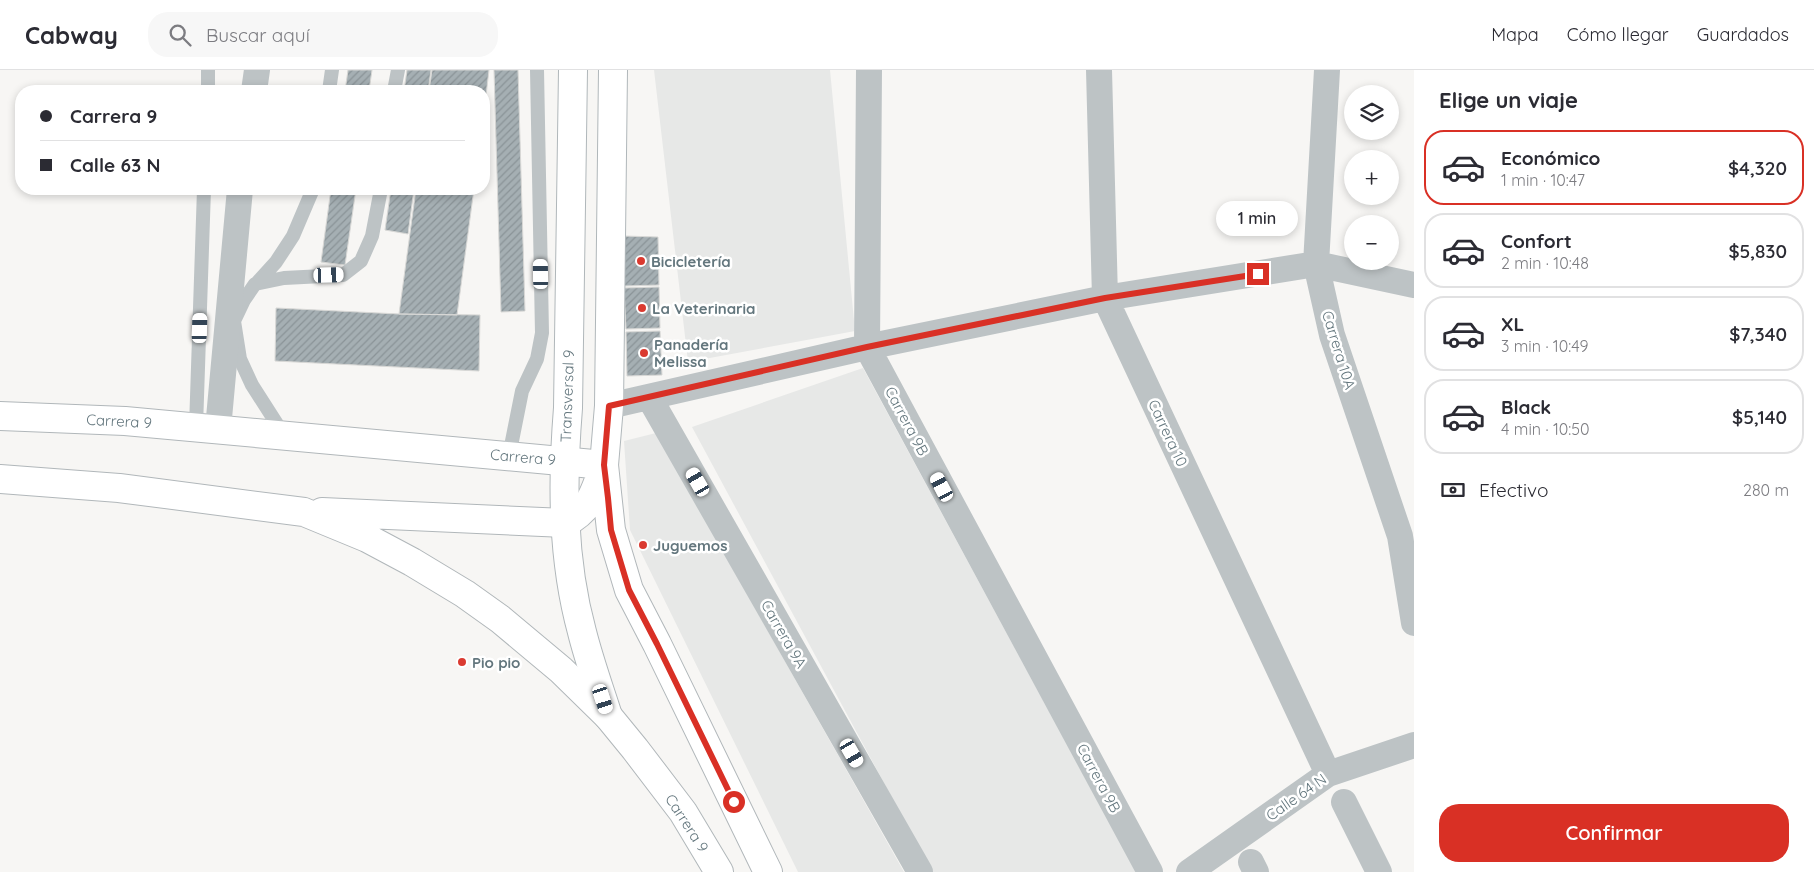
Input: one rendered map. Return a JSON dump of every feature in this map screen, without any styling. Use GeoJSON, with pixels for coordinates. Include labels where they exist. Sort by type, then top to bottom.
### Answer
{"type":"FeatureCollection","features":[{"type":"Feature","properties":{"kind":"main road","name":"Transversal 9"},"geometry":{"type":"LineString","coordinates":[[573,70],[568,408],[564,461],[564,523],[572,587],[581,631],[608,716]]}},
{"type":"Feature","properties":{"kind":"main road"},"geometry":{"type":"LineString","coordinates":[[613,70],[609,406],[604,465],[611,530],[629,590],[768,872]]}},
{"type":"Feature","properties":{"kind":"main road","name":"Carrera 9"},"geometry":{"type":"LineString","coordinates":[[0,416],[125,420],[604,465]]}},
{"type":"Feature","properties":{"kind":"main road"},"geometry":{"type":"LineString","coordinates":[[304,512],[564,523],[577,516],[590,502],[604,465]]}},
{"type":"Feature","properties":{"kind":"main road","name":"Carrera 9"},"geometry":{"type":"LineString","coordinates":[[0,479],[119,488],[304,512],[367,538],[412,562],[465,594],[500,619],[561,670],[608,716],[682,812],[719,872]]}},
{"type":"Feature","properties":{"kind":"street"},"geometry":{"type":"LineString","coordinates":[[255,85],[258,70]]}},
{"type":"Feature","properties":{"kind":"street","name":"Carrera 9B"},"geometry":{"type":"LineString","coordinates":[[869,70],[867,347],[1150,872]]}},
{"type":"Feature","properties":{"kind":"street","name":"Carrera 10"},"geometry":{"type":"LineString","coordinates":[[1099,70],[1105,298],[1328,774]]}},
{"type":"Feature","properties":{"kind":"street","name":"Carrera 10A"},"geometry":{"type":"LineString","coordinates":[[1327,70],[1316,264],[1332,335],[1407,538],[1414,623]]}},
{"type":"Feature","properties":{"kind":"street"},"geometry":{"type":"LineString","coordinates":[[207,428],[239,195]]}},
{"type":"Feature","properties":{"kind":"street"},"geometry":{"type":"LineString","coordinates":[[609,406],[867,347],[1105,298],[1316,264],[1414,285]]}},
{"type":"Feature","properties":{"kind":"street","name":"Carrera 9A"},"geometry":{"type":"LineString","coordinates":[[649,396],[920,872]]}},
{"type":"Feature","properties":{"kind":"street","name":"Calle 64 N"},"geometry":{"type":"LineString","coordinates":[[1189,872],[1328,774],[1414,745]]}},
{"type":"Feature","properties":{"kind":"street"},"geometry":{"type":"LineString","coordinates":[[1344,802],[1379,872]]}},
{"type":"Feature","properties":{"kind":"lane"},"geometry":{"type":"LineString","coordinates":[[208,70],[208,85]]}},
{"type":"Feature","properties":{"kind":"lane"},"geometry":{"type":"LineString","coordinates":[[330,85],[332,70]]}},
{"type":"Feature","properties":{"kind":"lane"},"geometry":{"type":"LineString","coordinates":[[395,85],[398,70]]}},
{"type":"Feature","properties":{"kind":"lane"},"geometry":{"type":"LineString","coordinates":[[509,456],[522,391],[537,359],[542,333],[537,70]]}},
{"type":"Feature","properties":{"kind":"lane"},"geometry":{"type":"LineString","coordinates":[[204,195],[207,428]]}},
{"type":"Feature","properties":{"kind":"lane"},"geometry":{"type":"LineString","coordinates":[[284,435],[252,385],[240,359],[234,321],[244,300],[255,284],[276,262],[293,236],[310,195]]}},
{"type":"Feature","properties":{"kind":"lane"},"geometry":{"type":"LineString","coordinates":[[255,284],[284,278],[343,275],[361,261],[372,236],[380,195]]}},
{"type":"Feature","properties":{"kind":"shaded area"},"geometry":{"type":"Polygon","coordinates":[[[654,70],[830,70],[855,331],[688,362],[654,70]]]}},
{"type":"Feature","properties":{"kind":"shaded area"},"geometry":{"type":"Polygon","coordinates":[[[863,368],[1136,872],[932,872],[692,427],[863,368]]]}},
{"type":"Feature","properties":{"kind":"shaded area"},"geometry":{"type":"Polygon","coordinates":[[[656,433],[904,872],[798,872],[630,530],[624,441],[656,433]]]}},
{"type":"Feature","properties":{"kind":"building"},"geometry":{"type":"Polygon","coordinates":[[[348,70],[372,70],[370,85],[346,85],[348,70]]]}},
{"type":"Feature","properties":{"kind":"building"},"geometry":{"type":"Polygon","coordinates":[[[407,70],[431,70],[429,85],[405,85],[407,70]]]}},
{"type":"Feature","properties":{"kind":"building"},"geometry":{"type":"Polygon","coordinates":[[[432,70],[489,70],[487,85],[430,85],[432,70]]]}},
{"type":"Feature","properties":{"kind":"building"},"geometry":{"type":"Polygon","coordinates":[[[494,70],[518,70],[525,311],[501,312],[494,70]]]}},
{"type":"Feature","properties":{"kind":"building"},"geometry":{"type":"Polygon","coordinates":[[[330,195],[355,195],[345,265],[321,262],[330,195]]]}},
{"type":"Feature","properties":{"kind":"building"},"geometry":{"type":"Polygon","coordinates":[[[390,195],[413,195],[408,234],[385,230],[390,195]]]}},
{"type":"Feature","properties":{"kind":"building"},"geometry":{"type":"Polygon","coordinates":[[[415,195],[473,195],[457,315],[399,314],[415,195]]]}},
{"type":"Feature","properties":{"kind":"building","name":"Bicicletería"},"geometry":{"type":"Polygon","coordinates":[[[623,236],[658,237],[659,285],[624,286],[623,236]]]}},
{"type":"Feature","properties":{"kind":"building","name":"La Veterinaria"},"geometry":{"type":"Polygon","coordinates":[[[659,287],[660,328],[626,329],[624,288],[659,287]]]}},
{"type":"Feature","properties":{"kind":"building"},"geometry":{"type":"Polygon","coordinates":[[[276,308],[399,314],[480,315],[479,371],[275,361],[276,308]]]}},
{"type":"Feature","properties":{"kind":"building","name":"Panadería Melissa"},"geometry":{"type":"Polygon","coordinates":[[[660,331],[662,375],[627,376],[626,332],[660,331]]]}},
{"type":"Feature","properties":{"kind":"place","name":"Bicicletería"},"geometry":{"type":"Point","coordinates":[641,261]}},
{"type":"Feature","properties":{"kind":"place","name":"La Veterinaria"},"geometry":{"type":"Point","coordinates":[642,308]}},
{"type":"Feature","properties":{"kind":"place","name":"Panadería Melissa"},"geometry":{"type":"Point","coordinates":[644,353]}},
{"type":"Feature","properties":{"kind":"place","name":"Juguemos"},"geometry":{"type":"Point","coordinates":[643,545]}},
{"type":"Feature","properties":{"kind":"place","name":"Pio pio"},"geometry":{"type":"Point","coordinates":[462,662]}},
{"type":"Feature","properties":{"kind":"route"},"geometry":{"type":"LineString","coordinates":[[734,802],[629,590],[611,530],[604,465],[609,406],[867,347],[1105,298],[1258,274]]}}]}
